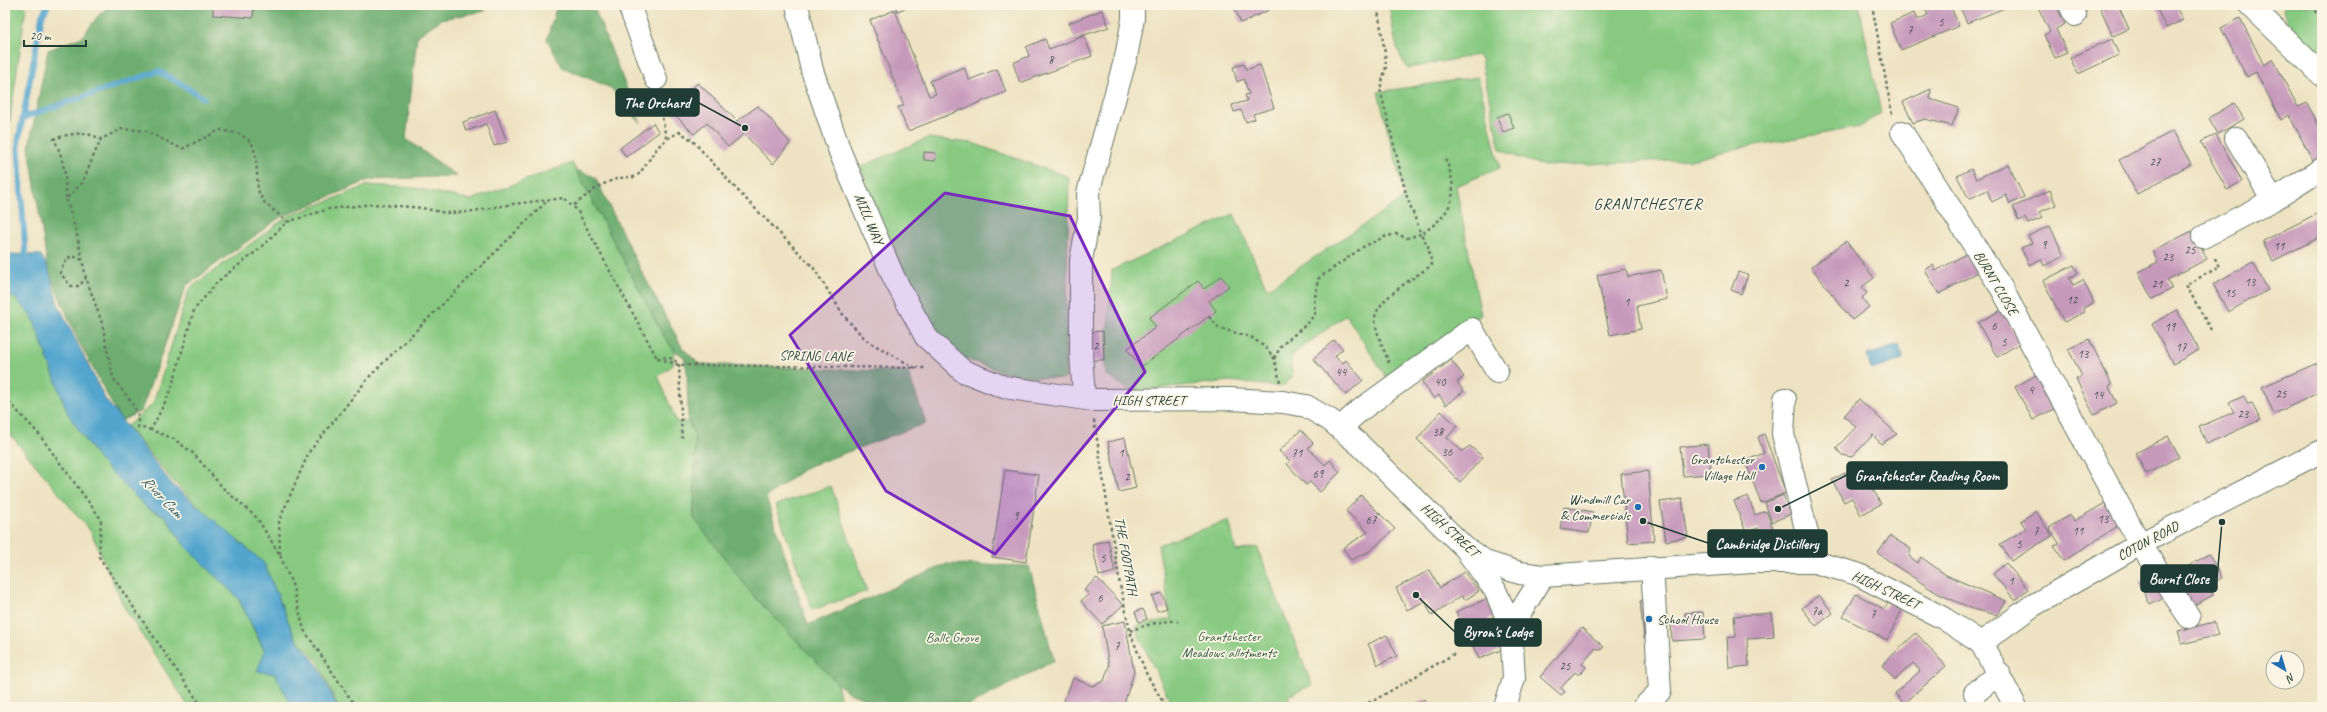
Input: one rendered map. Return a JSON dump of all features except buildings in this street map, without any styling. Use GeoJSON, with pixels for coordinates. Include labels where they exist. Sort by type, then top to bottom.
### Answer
{"type":"FeatureCollection","features":[{"type":"Feature","properties":{"kind":"street"},"geometry":{"type":"LineString","coordinates":[[629,5],[656,79]]}},
{"type":"Feature","properties":{"kind":"street","name":"MILL WAY"},"geometry":{"type":"LineString","coordinates":[[797,5],[812,70],[840,152],[894,278],[926,337],[963,371],[1004,387]]}},
{"type":"Feature","properties":{"kind":"street"},"geometry":{"type":"LineString","coordinates":[[1088,399],[1080,353],[1081,260],[1089,218],[1088,193],[1126,57],[1133,19],[1133,5]]}},
{"type":"Feature","properties":{"kind":"street"},"geometry":{"type":"LineString","coordinates":[[2260,9],[2322,75]]}},
{"type":"Feature","properties":{"kind":"street","name":"BURNT CLOSE"},"geometry":{"type":"LineString","coordinates":[[1902,132],[2002,289],[2140,544],[2189,617]]}},
{"type":"Feature","properties":{"kind":"street"},"geometry":{"type":"LineString","coordinates":[[2236,138],[2273,200]]}},
{"type":"Feature","properties":{"kind":"street"},"geometry":{"type":"LineString","coordinates":[[2204,237],[2273,200],[2322,169]]}},
{"type":"Feature","properties":{"kind":"street"},"geometry":{"type":"LineString","coordinates":[[1340,428],[1359,411],[1396,385],[1439,351],[1484,322],[1503,369]]}},
{"type":"Feature","properties":{"kind":"street","name":"HIGH STREET"},"geometry":{"type":"LineString","coordinates":[[1004,387],[1088,399],[1231,399],[1283,402],[1306,406],[1340,428],[1465,548],[1488,563],[1520,573],[1543,576],[1652,567],[1752,562],[1814,562],[1857,574],[1943,618],[1982,643]]}},
{"type":"Feature","properties":{"kind":"street"},"geometry":{"type":"LineString","coordinates":[[1785,399],[1783,434],[1814,562]]}},
{"type":"Feature","properties":{"kind":"street","name":"COTON ROAD"},"geometry":{"type":"LineString","coordinates":[[1982,643],[2032,606],[2140,544],[2322,451]]}},
{"type":"Feature","properties":{"kind":"street"},"geometry":{"type":"LineString","coordinates":[[1465,548],[1494,590],[1512,627],[1514,678],[1505,707]]}},
{"type":"Feature","properties":{"kind":"street"},"geometry":{"type":"LineString","coordinates":[[1644,707],[1660,691],[1652,567]]}},
{"type":"Feature","properties":{"kind":"street"},"geometry":{"type":"LineString","coordinates":[[1512,627],[1543,576]]}},
{"type":"Feature","properties":{"kind":"street"},"geometry":{"type":"LineString","coordinates":[[1982,643],[2016,707]]}},
{"type":"Feature","properties":{"kind":"street"},"geometry":{"type":"LineString","coordinates":[[1975,693],[1999,673]]}},
{"type":"Feature","properties":{"kind":"path"},"geometry":{"type":"LineString","coordinates":[[1377,5],[1386,67],[1380,89],[1406,194],[1421,234],[1428,246],[1432,266],[1381,304],[1375,318],[1377,330],[1396,385]]}},
{"type":"Feature","properties":{"kind":"path"},"geometry":{"type":"LineString","coordinates":[[1872,5],[1893,116],[1902,132]]}},
{"type":"Feature","properties":{"kind":"path"},"geometry":{"type":"LineString","coordinates":[[2313,5],[2322,22]]}},
{"type":"Feature","properties":{"kind":"path"},"geometry":{"type":"LineString","coordinates":[[656,79],[666,138]]}},
{"type":"Feature","properties":{"kind":"path"},"geometry":{"type":"LineString","coordinates":[[66,199],[82,183],[100,139],[122,129],[146,131],[182,149],[220,130],[240,134],[252,143],[256,156],[258,190],[263,201],[287,222]]}},
{"type":"Feature","properties":{"kind":"path"},"geometry":{"type":"LineString","coordinates":[[574,205],[603,184],[614,179],[636,177],[647,165],[652,152],[666,138],[680,132],[692,140],[740,193],[813,266],[844,316],[866,340],[915,369]]}},
{"type":"Feature","properties":{"kind":"path"},"geometry":{"type":"LineString","coordinates":[[100,139],[91,134],[64,135],[54,139],[60,152],[66,175],[66,199],[76,230],[86,278],[102,323],[113,378],[130,400],[138,414],[138,427],[151,430],[174,439],[194,454],[222,488],[257,518],[280,555],[292,584],[304,630],[356,707]]}},
{"type":"Feature","properties":{"kind":"path"},"geometry":{"type":"LineString","coordinates":[[1274,358],[1282,345],[1308,323],[1314,314],[1314,303],[1318,279],[1363,247],[1384,237],[1396,234],[1407,238],[1421,234],[1437,224],[1451,205],[1453,193],[1453,177],[1446,158]]}},
{"type":"Feature","properties":{"kind":"path"},"geometry":{"type":"LineString","coordinates":[[280,555],[279,521],[309,452],[370,376],[549,198]]}},
{"type":"Feature","properties":{"kind":"path"},"geometry":{"type":"LineString","coordinates":[[151,430],[171,390],[194,310],[218,281],[258,250],[287,222],[329,209],[373,204],[422,208],[446,213],[468,212],[549,198],[564,198],[574,205],[657,358],[668,357],[674,359],[679,365],[682,438]]}},
{"type":"Feature","properties":{"kind":"path"},"geometry":{"type":"LineString","coordinates":[[2204,237],[2219,266],[2186,285],[2210,330]]}},
{"type":"Feature","properties":{"kind":"path"},"geometry":{"type":"LineString","coordinates":[[83,261],[77,257],[70,257],[64,263],[60,273],[71,286],[79,286],[86,278]]}},
{"type":"Feature","properties":{"kind":"path"},"geometry":{"type":"LineString","coordinates":[[1209,316],[1219,328],[1251,337],[1266,348],[1274,358],[1282,387],[1306,406]]}},
{"type":"Feature","properties":{"kind":"path","name":"SPRING LANE"},"geometry":{"type":"LineString","coordinates":[[657,358],[673,365],[827,366],[915,369],[960,367]]}},
{"type":"Feature","properties":{"kind":"path"},"geometry":{"type":"LineString","coordinates":[[5,398],[38,434],[101,519],[99,557],[202,707]]}},
{"type":"Feature","properties":{"kind":"path","name":"THE FOOTPATH"},"geometry":{"type":"LineString","coordinates":[[1088,399],[1120,585],[1130,631],[1147,675],[1166,707]]}},
{"type":"Feature","properties":{"kind":"path"},"geometry":{"type":"LineString","coordinates":[[1130,631],[1158,623],[1175,620],[1178,622]]}},
{"type":"Feature","properties":{"kind":"path"},"geometry":{"type":"LineString","coordinates":[[1357,707],[1373,702],[1454,654]]}},
{"type":"Feature","properties":{"kind":"highlighted area"},"geometry":{"type":"Polygon","coordinates":[[[945,193],[1070,216],[1145,372],[995,554],[886,491],[790,335],[945,193]]]}},
{"type":"Feature","properties":{"kind":"green space"},"geometry":{"type":"Polygon","coordinates":[[[5,5],[20,5],[26,7],[5,155],[5,5]]]}},
{"type":"Feature","properties":{"kind":"green space"},"geometry":{"type":"Polygon","coordinates":[[[110,5],[484,5],[485,11],[442,19],[417,36],[406,139],[457,176],[369,180],[279,218],[186,286],[141,411],[121,421],[78,340],[48,270],[29,147],[48,50],[82,37],[98,16],[110,5]]]}},
{"type":"Feature","properties":{"kind":"green space"},"geometry":{"type":"Polygon","coordinates":[[[557,5],[593,5],[641,124],[611,88],[562,67],[547,39],[557,5]]]}},
{"type":"Feature","properties":{"kind":"green space"},"geometry":{"type":"Polygon","coordinates":[[[1389,5],[1859,5],[1881,113],[1860,127],[1739,148],[1696,159],[1545,166],[1519,158],[1500,149],[1481,59],[1477,55],[1408,68],[1403,62],[1397,47],[1389,5]]]}},
{"type":"Feature","properties":{"kind":"green space"},"geometry":{"type":"Polygon","coordinates":[[[2287,5],[2322,5],[2322,58],[2288,22],[2284,9],[2287,5]]]}},
{"type":"Feature","properties":{"kind":"green space"},"geometry":{"type":"Polygon","coordinates":[[[1478,77],[1500,168],[1456,186],[1481,315],[1389,381],[1346,315],[1291,356],[1292,378],[1282,387],[1230,381],[1132,391],[1106,375],[1105,365],[1112,270],[1234,214],[1267,289],[1405,197],[1378,92],[1478,77]]]}},
{"type":"Feature","properties":{"kind":"green space"},"geometry":{"type":"Polygon","coordinates":[[[928,138],[972,143],[1069,177],[1065,379],[1016,376],[952,354],[924,320],[860,167],[928,138]]]}},
{"type":"Feature","properties":{"kind":"green space"},"geometry":{"type":"Polygon","coordinates":[[[572,163],[663,335],[674,350],[673,365],[658,376],[677,423],[688,421],[695,436],[694,518],[752,594],[837,683],[842,707],[338,707],[319,663],[295,637],[264,563],[213,520],[172,480],[127,426],[153,404],[189,289],[287,217],[369,185],[415,188],[471,200],[572,163]]]}},
{"type":"Feature","properties":{"kind":"green space","name":"Balls Grove"},"geometry":{"type":"Polygon","coordinates":[[[576,170],[595,177],[637,263],[682,347],[699,364],[908,372],[926,423],[807,467],[766,497],[808,625],[947,564],[1029,566],[1054,661],[966,707],[887,707],[849,693],[837,683],[752,594],[694,518],[695,436],[688,421],[687,371],[684,357],[674,350],[663,335],[576,170]]]}},
{"type":"Feature","properties":{"kind":"green space"},"geometry":{"type":"Polygon","coordinates":[[[5,293],[15,298],[32,316],[68,414],[147,508],[165,516],[185,546],[238,598],[292,707],[189,707],[125,609],[91,532],[5,428],[5,293]]]}},
{"type":"Feature","properties":{"kind":"green space"},"geometry":{"type":"Polygon","coordinates":[[[831,486],[867,591],[812,610],[776,505],[831,486]]]}},
{"type":"Feature","properties":{"kind":"green space","name":"Grantchester Meadows allotments"},"geometry":{"type":"Polygon","coordinates":[[[1229,520],[1236,551],[1257,547],[1312,685],[1288,696],[1293,707],[1173,707],[1137,632],[1136,626],[1171,619],[1158,545],[1229,520]]]}},
{"type":"Feature","properties":{"kind":"water","name":"River Cam"},"geometry":{"type":"Polygon","coordinates":[[[5,254],[41,255],[49,270],[58,304],[105,399],[172,484],[264,563],[295,637],[319,667],[337,707],[292,707],[275,674],[257,671],[265,651],[238,598],[185,546],[165,516],[147,508],[99,460],[68,414],[32,316],[15,298],[5,293],[5,254]]]}},
{"type":"Feature","properties":{"kind":"water"},"geometry":{"type":"Polygon","coordinates":[[[1899,345],[1903,360],[1871,370],[1867,355],[1899,345]]]}},
{"type":"Feature","properties":{"kind":"waterway"},"geometry":{"type":"LineString","coordinates":[[26,261],[18,143],[42,16],[48,5]]}},
{"type":"Feature","properties":{"kind":"waterway"},"geometry":{"type":"LineString","coordinates":[[22,118],[159,71],[204,98]]}},
{"type":"Feature","properties":{"kind":"place","name":"The Orchard"},"geometry":{"type":"Point","coordinates":[745,128]}},
{"type":"Feature","properties":{"kind":"place","name":"Grantchester Village Hall"},"geometry":{"type":"Point","coordinates":[1762,467]}},
{"type":"Feature","properties":{"kind":"place","name":"Windmill Car & Commercials"},"geometry":{"type":"Point","coordinates":[1638,507]}},
{"type":"Feature","properties":{"kind":"place","name":"Grantchester Reading Room"},"geometry":{"type":"Point","coordinates":[1778,509]}},
{"type":"Feature","properties":{"kind":"place","name":"Cambridge Distillery"},"geometry":{"type":"Point","coordinates":[1643,521]}},
{"type":"Feature","properties":{"kind":"place","name":"Burnt Close"},"geometry":{"type":"Point","coordinates":[2222,522]}},
{"type":"Feature","properties":{"kind":"place","name":"Byron's Lodge"},"geometry":{"type":"Point","coordinates":[1416,595]}},
{"type":"Feature","properties":{"kind":"place","name":"School House"},"geometry":{"type":"Point","coordinates":[1649,619]}},
{"type":"Feature","properties":{"kind":"district","name":"GRANTCHESTER"},"geometry":{"type":"Point","coordinates":[1648,204]}}]}
